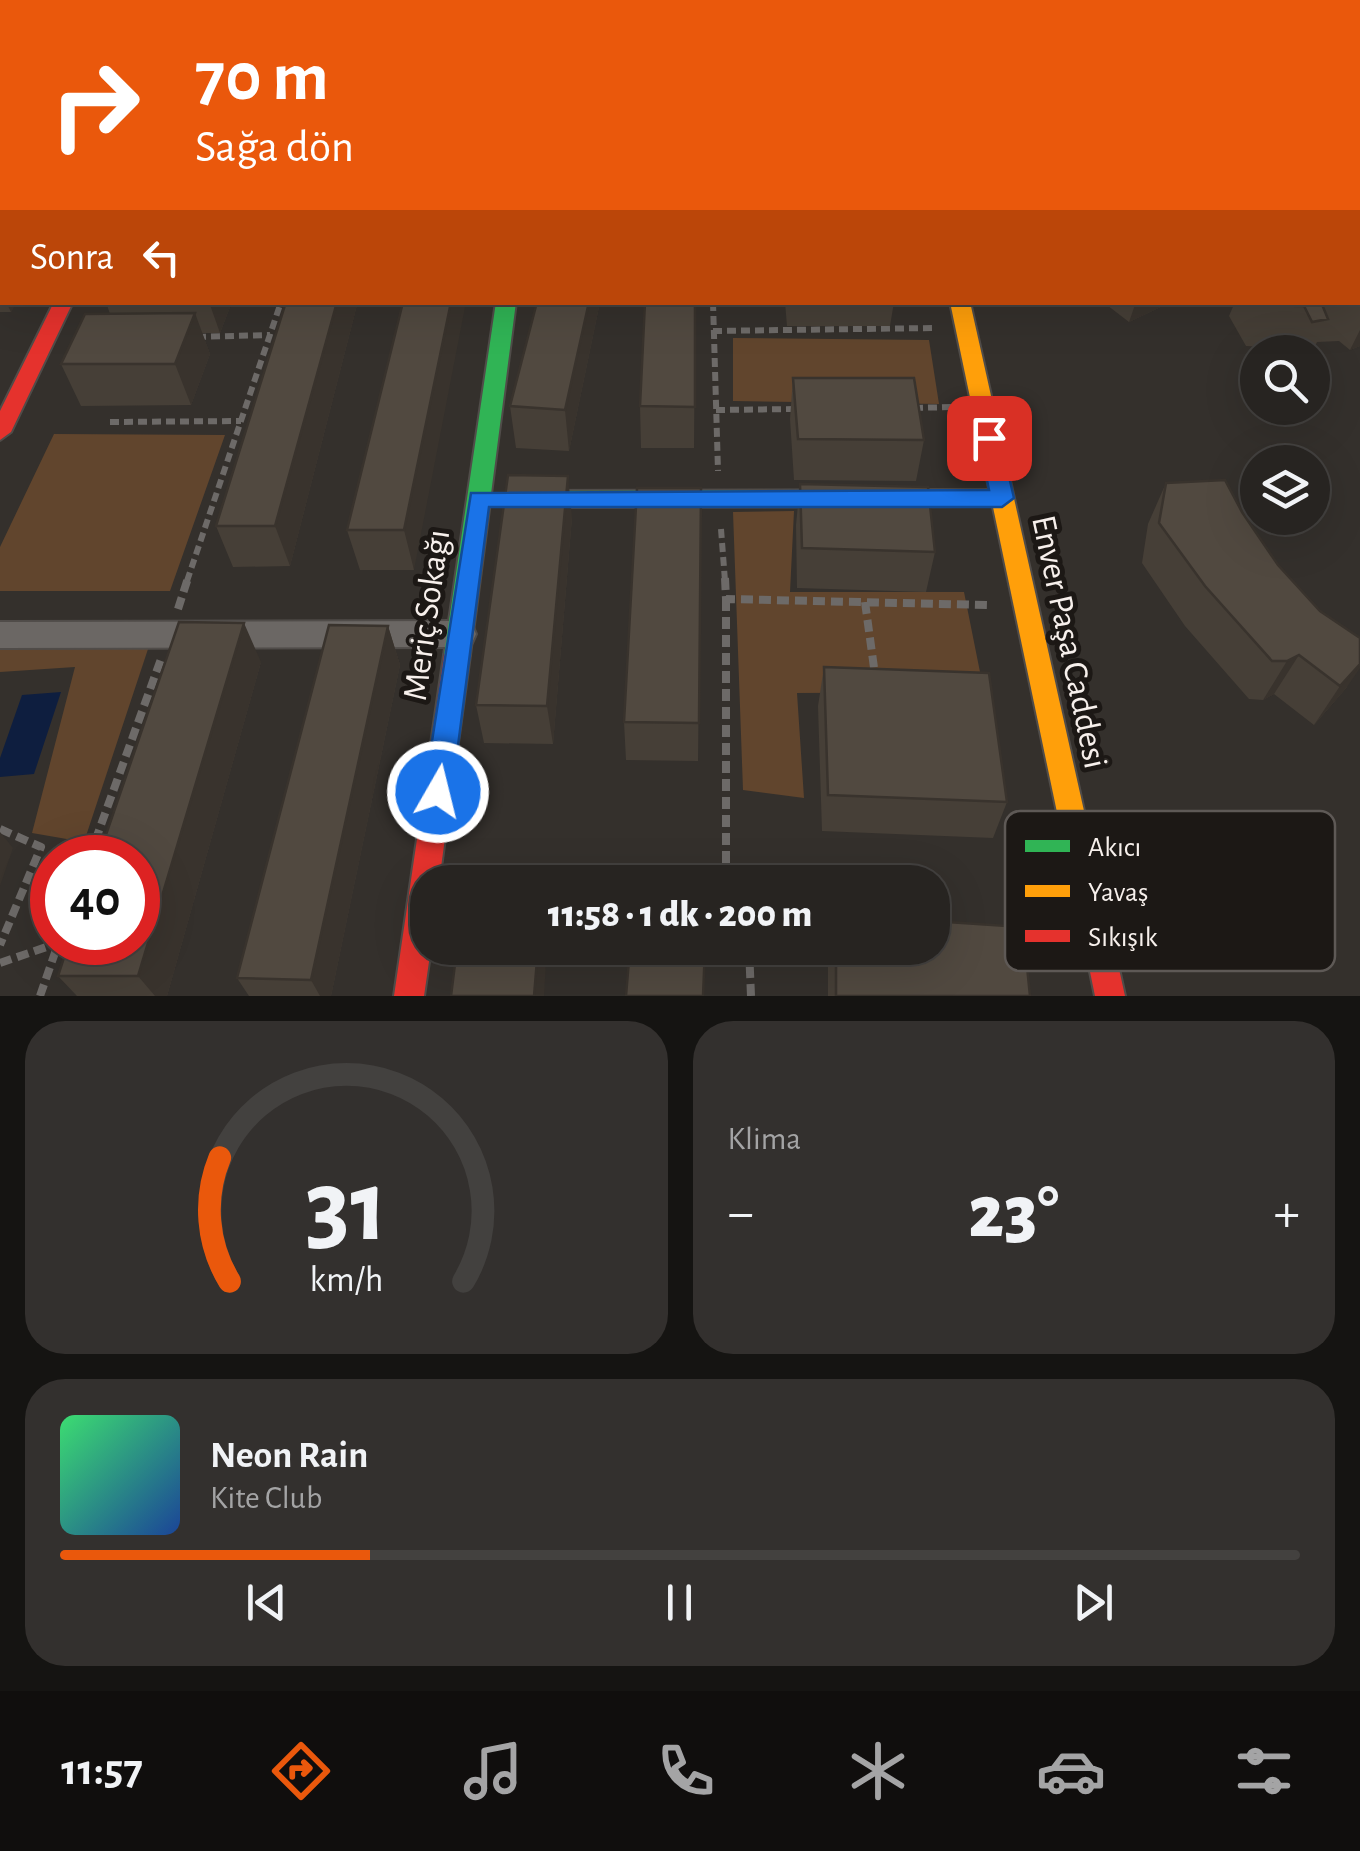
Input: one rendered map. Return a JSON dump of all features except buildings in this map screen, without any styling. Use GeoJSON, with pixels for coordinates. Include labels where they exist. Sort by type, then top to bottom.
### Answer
{"type":"FeatureCollection","features":[{"type":"Feature","properties":{"kind":"street"},"geometry":{"type":"LineString","coordinates":[[0,432],[63,305]]}},
{"type":"Feature","properties":{"kind":"street","name":"Meriç Sokağı"},"geometry":{"type":"LineString","coordinates":[[409,996],[506,305]]}},
{"type":"Feature","properties":{"kind":"street","name":"Enver Paşa Caddesi"},"geometry":{"type":"LineString","coordinates":[[961,305],[1070,811]]}},
{"type":"Feature","properties":{"kind":"street"},"geometry":{"type":"LineString","coordinates":[[479,499],[1002,498]]}},
{"type":"Feature","properties":{"kind":"street"},"geometry":{"type":"LineString","coordinates":[[0,635],[460,634]]}},
{"type":"Feature","properties":{"kind":"street","name":"Enver Paşa Caddesi"},"geometry":{"type":"LineString","coordinates":[[1105,971],[1110,996]]}},
{"type":"Feature","properties":{"kind":"path"},"geometry":{"type":"LineString","coordinates":[[97,835],[280,305]]}},
{"type":"Feature","properties":{"kind":"path"},"geometry":{"type":"LineString","coordinates":[[713,305],[726,599],[726,865]]}},
{"type":"Feature","properties":{"kind":"path"},"geometry":{"type":"LineString","coordinates":[[713,331],[965,327]]}},
{"type":"Feature","properties":{"kind":"path"},"geometry":{"type":"LineString","coordinates":[[182,338],[270,335]]}},
{"type":"Feature","properties":{"kind":"path"},"geometry":{"type":"LineString","coordinates":[[906,408],[982,407]]}},
{"type":"Feature","properties":{"kind":"path"},"geometry":{"type":"LineString","coordinates":[[716,410],[811,409]]}},
{"type":"Feature","properties":{"kind":"path"},"geometry":{"type":"LineString","coordinates":[[110,422],[241,422]]}},
{"type":"Feature","properties":{"kind":"path"},"geometry":{"type":"LineString","coordinates":[[726,599],[1026,606]]}},
{"type":"Feature","properties":{"kind":"path"},"geometry":{"type":"LineString","coordinates":[[865,602],[876,678]]}},
{"type":"Feature","properties":{"kind":"path"},"geometry":{"type":"LineString","coordinates":[[0,830],[41,847],[0,946]]}},
{"type":"Feature","properties":{"kind":"path"},"geometry":{"type":"LineString","coordinates":[[0,963],[30,953]]}},
{"type":"Feature","properties":{"kind":"path"},"geometry":{"type":"LineString","coordinates":[[40,996],[51,965]]}},
{"type":"Feature","properties":{"kind":"path"},"geometry":{"type":"LineString","coordinates":[[749,965],[750,996]]}},
{"type":"Feature","properties":{"kind":"shaded area"},"geometry":{"type":"Polygon","coordinates":[[[733,338],[929,340],[939,404],[733,401],[733,338]]]}},
{"type":"Feature","properties":{"kind":"shaded area"},"geometry":{"type":"Polygon","coordinates":[[[54,434],[225,435],[170,591],[0,591],[0,547],[54,434]]]}},
{"type":"Feature","properties":{"kind":"shaded area"},"geometry":{"type":"Polygon","coordinates":[[[794,511],[790,592],[964,592],[984,692],[797,693],[804,798],[743,790],[733,512],[794,511]]]}},
{"type":"Feature","properties":{"kind":"shaded area"},"geometry":{"type":"Polygon","coordinates":[[[0,643],[150,643],[86,835],[32,833],[75,667],[0,672],[0,643]]]}},
{"type":"Feature","properties":{"kind":"water"},"geometry":{"type":"Polygon","coordinates":[[[61,692],[34,774],[0,777],[0,758],[22,695],[61,692]]]}},
{"type":"Feature","properties":{"kind":"traffic: fast"},"geometry":{"type":"LineString","coordinates":[[457,655],[506,305]]}},
{"type":"Feature","properties":{"kind":"traffic: fast"},"geometry":{"type":"LineString","coordinates":[[514,499],[1002,498]]}},
{"type":"Feature","properties":{"kind":"traffic: slow"},"geometry":{"type":"LineString","coordinates":[[961,305],[1070,811]]}},
{"type":"Feature","properties":{"kind":"traffic: jam"},"geometry":{"type":"LineString","coordinates":[[0,432],[63,305]]}},
{"type":"Feature","properties":{"kind":"traffic: jam"},"geometry":{"type":"LineString","coordinates":[[409,996],[457,655]]}},
{"type":"Feature","properties":{"kind":"traffic: jam"},"geometry":{"type":"LineString","coordinates":[[1105,971],[1110,996]]}},
{"type":"Feature","properties":{"kind":"route"},"geometry":{"type":"LineString","coordinates":[[438,792],[479,499],[1002,498],[989,438]]}}]}
